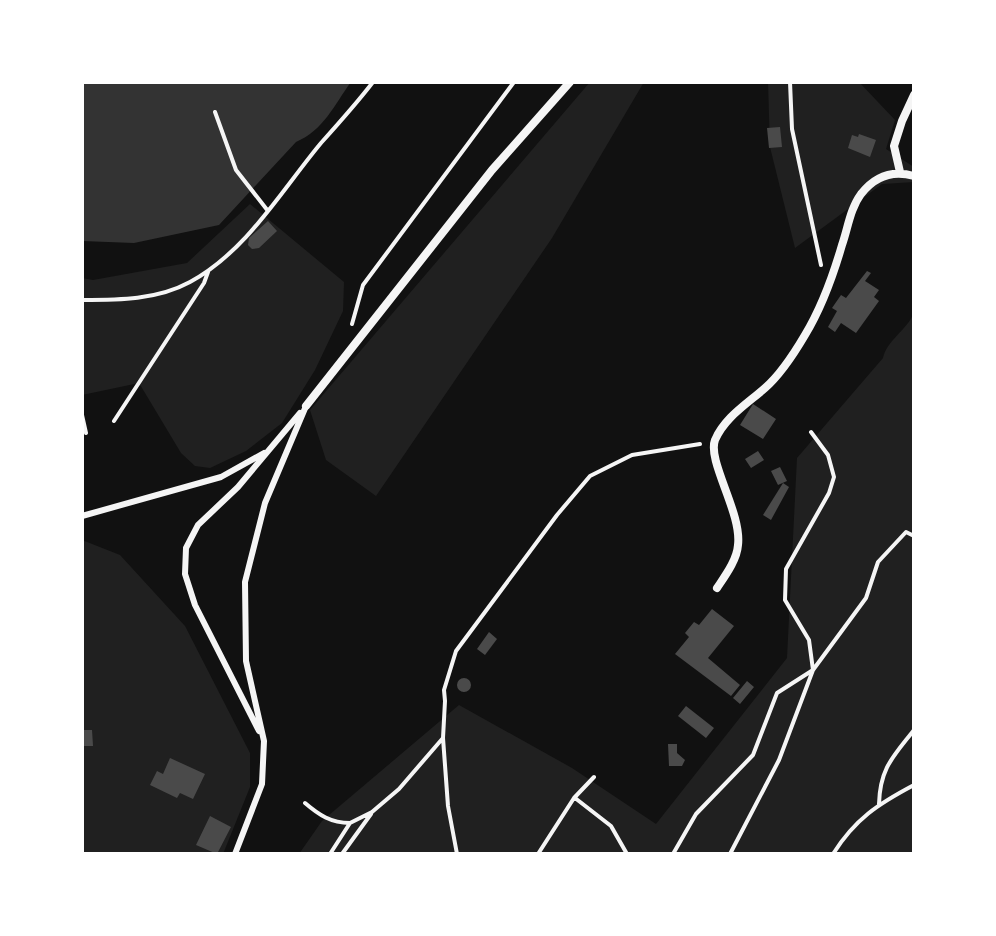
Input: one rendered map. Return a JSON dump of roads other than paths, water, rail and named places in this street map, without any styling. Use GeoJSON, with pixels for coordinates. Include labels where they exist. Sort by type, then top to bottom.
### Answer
{"type":"FeatureCollection","features":[{"type":"Feature","properties":{"kind":"street"},"geometry":{"type":"LineString","coordinates":[[306,406],[492,170],[570,82]]}},
{"type":"Feature","properties":{"kind":"street"},"geometry":{"type":"LineString","coordinates":[[900,172],[894,146],[914,95]]}},
{"type":"Feature","properties":{"kind":"street"},"geometry":{"type":"LineString","coordinates":[[717,588],[738,548],[738,526],[714,459],[714,442],[732,416],[767,387],[805,335],[827,291],[852,210],[861,194],[877,178],[900,172],[914,176]]}},
{"type":"Feature","properties":{"kind":"lane"},"geometry":{"type":"LineString","coordinates":[[264,741],[195,605],[185,574],[186,548],[198,525],[271,450],[306,406]]}},
{"type":"Feature","properties":{"kind":"lane"},"geometry":{"type":"LineString","coordinates":[[235,854],[262,784],[264,741],[246,661],[245,582],[265,503],[306,406]]}},
{"type":"Feature","properties":{"kind":"lane"},"geometry":{"type":"LineString","coordinates":[[82,516],[221,477],[271,450]]}}]}
